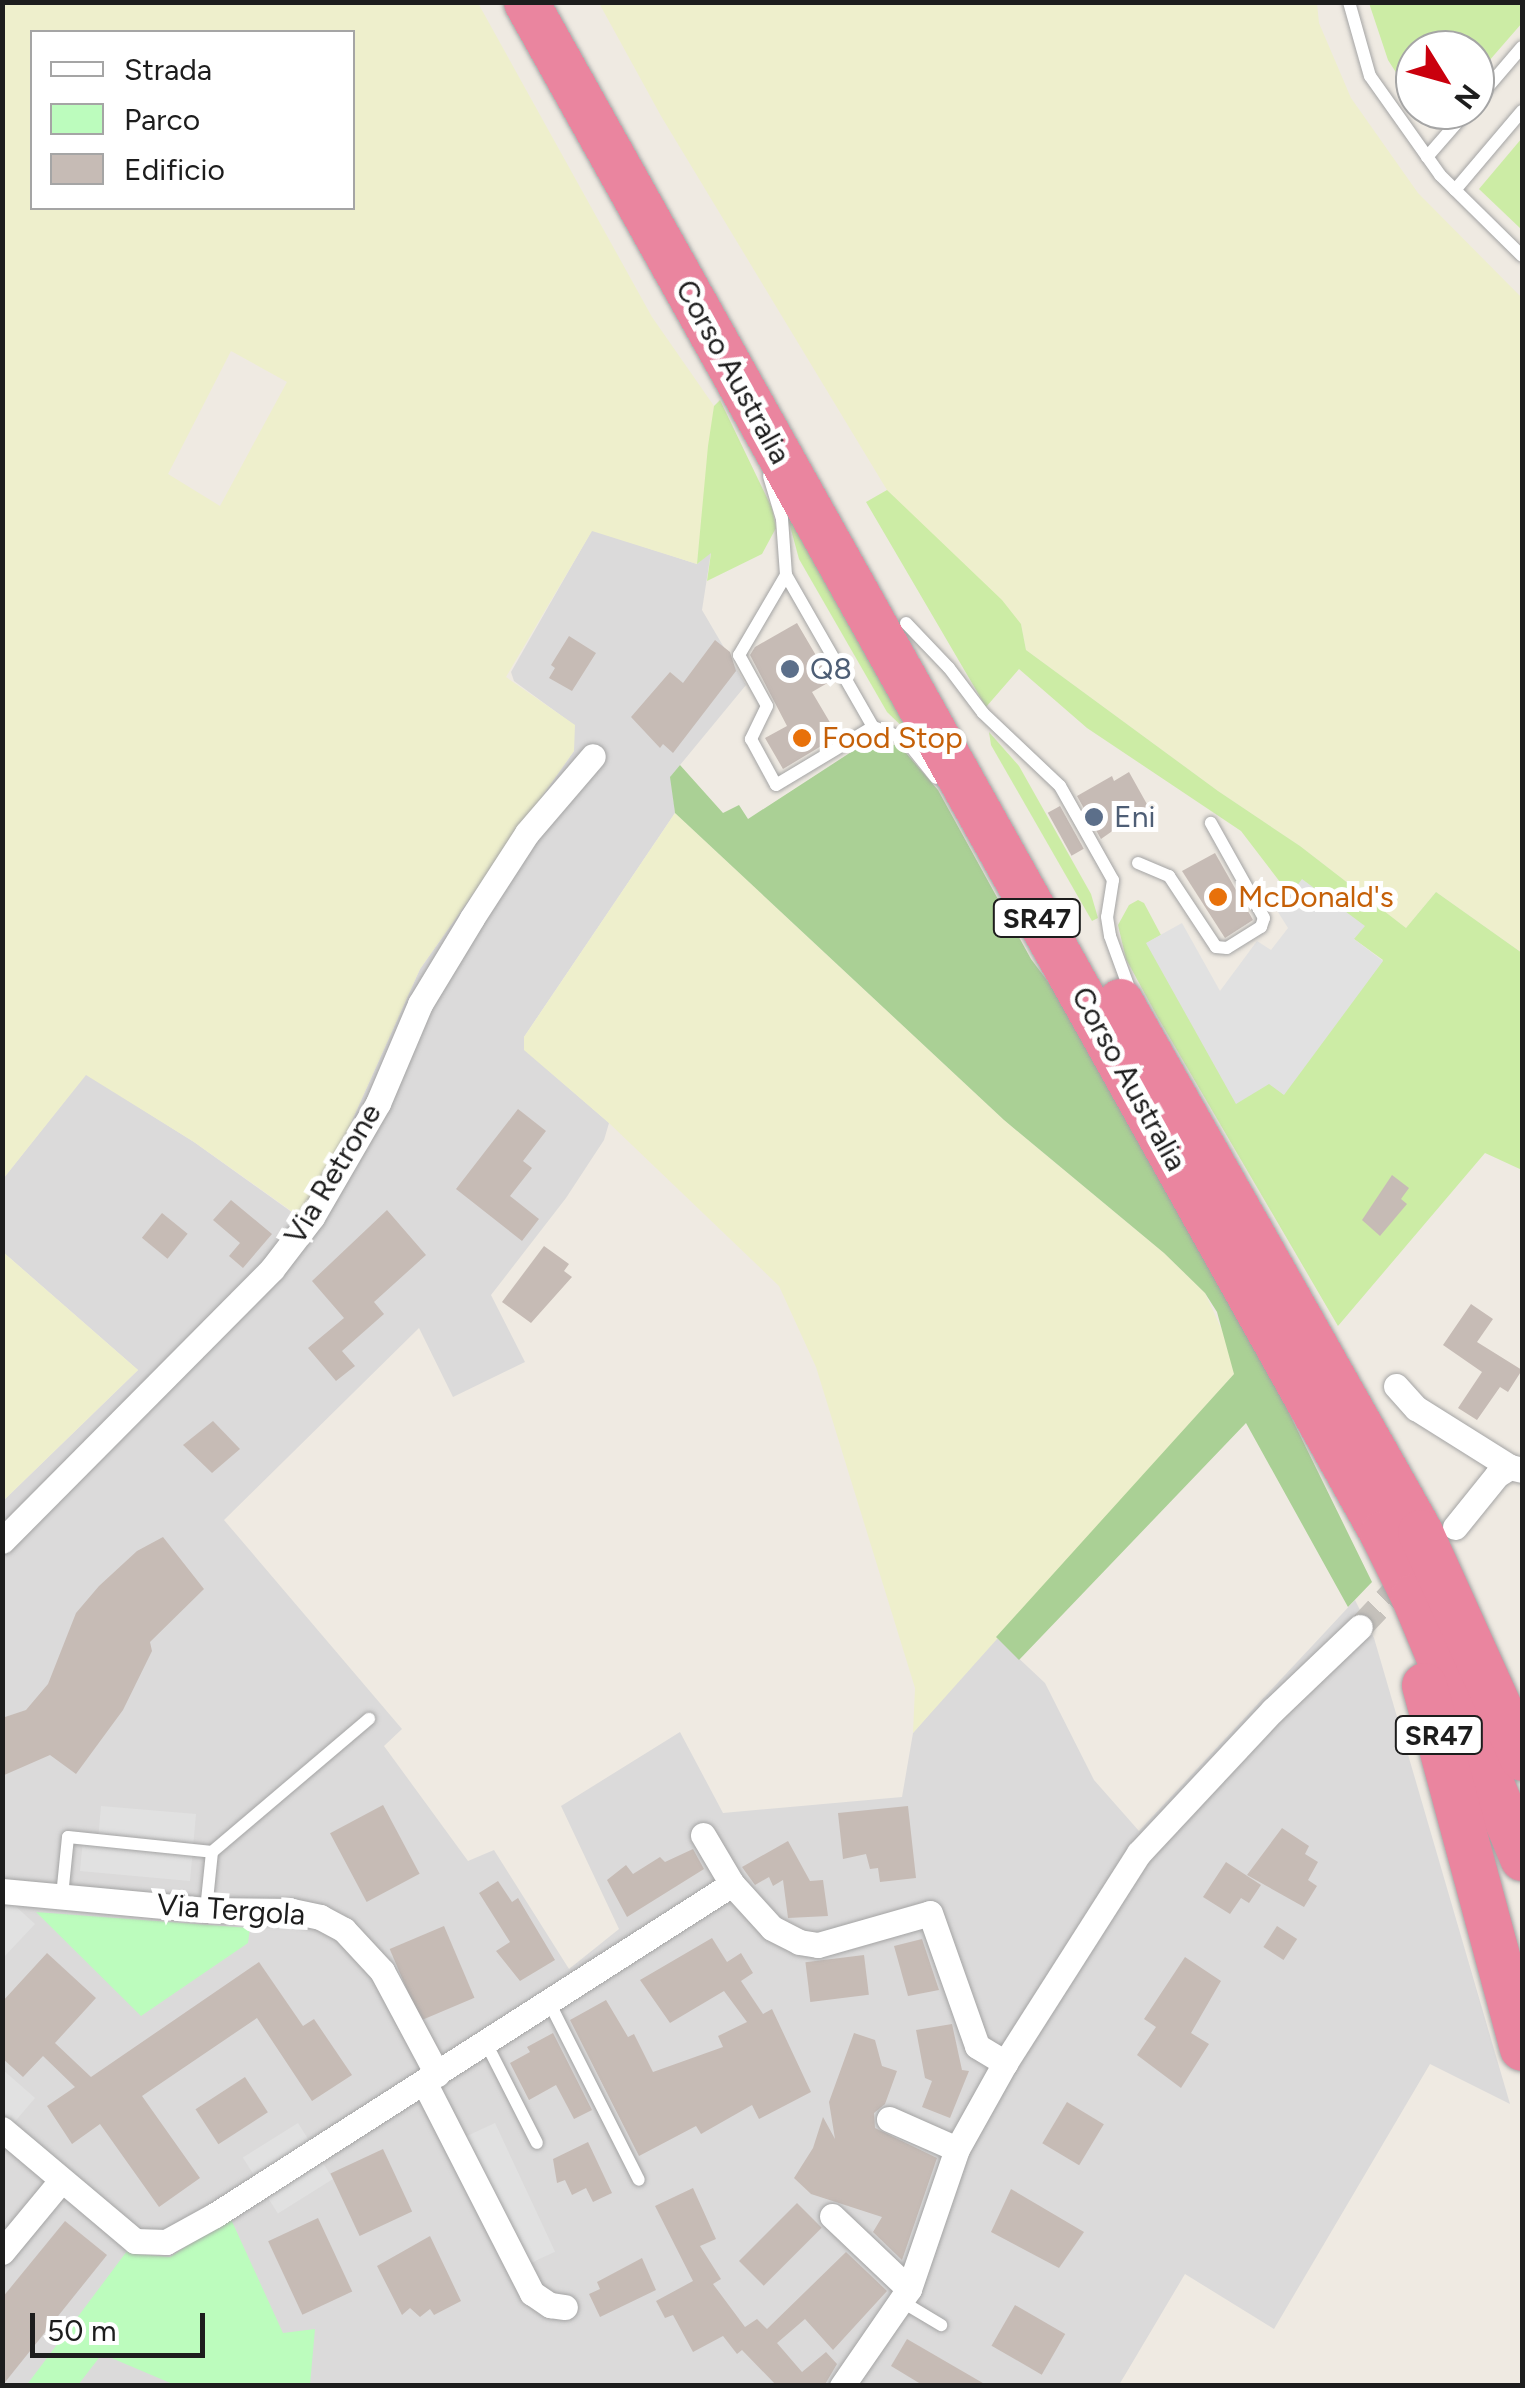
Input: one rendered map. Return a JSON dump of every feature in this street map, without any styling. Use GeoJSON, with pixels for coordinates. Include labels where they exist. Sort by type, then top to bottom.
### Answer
{"type":"FeatureCollection","features":[{"type":"Feature","properties":{"kind":"highway","name":"Corso Australia"},"geometry":{"type":"LineString","coordinates":[[526,2],[1326,1431],[1414,1596],[1522,1858]]}},
{"type":"Feature","properties":{"kind":"highway","name":"Corso Australia"},"geometry":{"type":"LineString","coordinates":[[561,2],[1154,1060],[1437,1530],[1522,1758]]}},
{"type":"Feature","properties":{"kind":"highway","name":"SR47"},"geometry":{"type":"LineString","coordinates":[[1326,1431],[1368,1546],[1416,1659],[1522,2048]]}},
{"type":"Feature","properties":{"kind":"highway","name":"SR47"},"geometry":{"type":"LineString","coordinates":[[1437,1530],[1469,1599],[1522,1691]]}},
{"type":"Feature","properties":{"kind":"street","name":"Via Retrone"},"geometry":{"type":"LineString","coordinates":[[2,1541],[272,1269],[312,1217],[378,1103],[420,1004],[472,918],[527,832],[593,756]]}},
{"type":"Feature","properties":{"kind":"street"},"geometry":{"type":"LineString","coordinates":[[1396,1386],[1416,1408],[1516,1468]]}},
{"type":"Feature","properties":{"kind":"street"},"geometry":{"type":"LineString","coordinates":[[1437,1530],[1497,1475],[1516,1468]]}},
{"type":"Feature","properties":{"kind":"street"},"geometry":{"type":"LineString","coordinates":[[842,2386],[905,2295],[957,2149],[1005,2063],[1140,1853],[1274,1710],[1360,1627]]}},
{"type":"Feature","properties":{"kind":"street"},"geometry":{"type":"LineString","coordinates":[[703,1836],[732,1884],[772,1928],[799,1942],[818,1945],[930,1912],[978,2046],[1005,2063]]}},
{"type":"Feature","properties":{"kind":"street"},"geometry":{"type":"LineString","coordinates":[[2,2129],[60,2182],[135,2240],[166,2242],[431,2078],[732,1884]]}},
{"type":"Feature","properties":{"kind":"street","name":"Via Tergola"},"geometry":{"type":"LineString","coordinates":[[2,1891],[206,1910],[292,1911],[320,1917],[344,1930],[382,1971],[532,2293],[550,2305],[565,2306]]}},
{"type":"Feature","properties":{"kind":"street"},"geometry":{"type":"LineString","coordinates":[[889,2119],[957,2149]]}},
{"type":"Feature","properties":{"kind":"street"},"geometry":{"type":"LineString","coordinates":[[2,2252],[60,2182]]}},
{"type":"Feature","properties":{"kind":"street"},"geometry":{"type":"LineString","coordinates":[[832,2216],[905,2295]]}},
{"type":"Feature","properties":{"kind":"lane"},"geometry":{"type":"LineString","coordinates":[[1349,2],[1370,76],[1454,190],[1522,256]]}},
{"type":"Feature","properties":{"kind":"lane"},"geometry":{"type":"LineString","coordinates":[[1495,79],[1522,47]]}},
{"type":"Feature","properties":{"kind":"lane"},"geometry":{"type":"LineString","coordinates":[[1454,190],[1522,111]]}},
{"type":"Feature","properties":{"kind":"lane"},"geometry":{"type":"LineString","coordinates":[[1427,156],[1450,130]]}},
{"type":"Feature","properties":{"kind":"lane"},"geometry":{"type":"LineString","coordinates":[[752,406],[782,518],[786,575],[873,727],[904,738],[948,792],[985,826]]}},
{"type":"Feature","properties":{"kind":"lane"},"geometry":{"type":"LineString","coordinates":[[786,575],[739,654],[767,706],[750,739],[776,785],[873,727]]}},
{"type":"Feature","properties":{"kind":"lane"},"geometry":{"type":"LineString","coordinates":[[1138,863],[1170,876],[1216,947],[1228,948],[1261,927],[1264,918],[1211,823]]}},
{"type":"Feature","properties":{"kind":"lane"},"geometry":{"type":"LineString","coordinates":[[206,1910],[212,1852],[369,1719]]}},
{"type":"Feature","properties":{"kind":"lane"},"geometry":{"type":"LineString","coordinates":[[62,1896],[68,1837],[212,1852]]}},
{"type":"Feature","properties":{"kind":"lane"},"geometry":{"type":"LineString","coordinates":[[549,2002],[638,2180]]}},
{"type":"Feature","properties":{"kind":"lane"},"geometry":{"type":"LineString","coordinates":[[486,2042],[537,2143]]}},
{"type":"Feature","properties":{"kind":"lane"},"geometry":{"type":"LineString","coordinates":[[905,2295],[942,2325]]}},
{"type":"Feature","properties":{"kind":"shaded area"},"geometry":{"type":"Polygon","coordinates":[[[592,530],[697,564],[711,552],[702,610],[746,685],[671,776],[675,813],[524,1037],[525,1050],[609,1123],[604,1140],[566,1198],[491,1295],[525,1362],[453,1397],[419,1328],[224,1520],[402,1729],[384,1746],[468,1861],[494,1850],[569,1969],[619,1929],[561,1806],[680,1732],[723,1813],[902,1797],[913,1733],[996,1637],[1045,1683],[1094,1780],[1139,1831],[1355,1600],[1374,1638],[1510,2104],[1430,2064],[1274,2329],[1185,2274],[1119,2385],[3,2385],[3,1501],[138,1370],[3,1252],[3,1179],[86,1074],[194,1142],[300,1218],[333,1163],[420,969],[574,751],[574,725],[514,681],[511,672],[592,530]]]}},
{"type":"Feature","properties":{"kind":"shaded area"},"geometry":{"type":"Polygon","coordinates":[[[1302,879],[1365,926],[1354,939],[1383,961],[1284,1095],[1269,1084],[1236,1104],[1146,943],[1182,923],[1220,991],[1257,941],[1271,950],[1288,928],[1278,912],[1302,879]]]}},
{"type":"Feature","properties":{"kind":"shaded area"},"geometry":{"type":"Polygon","coordinates":[[[101,1806],[196,1814],[190,1881],[80,1871],[83,1839],[98,1840],[101,1806]]]}},
{"type":"Feature","properties":{"kind":"shaded area"},"geometry":{"type":"Polygon","coordinates":[[[2,1894],[35,1924],[3,1958],[2,1958],[2,1894]]]}},
{"type":"Feature","properties":{"kind":"shaded area"},"geometry":{"type":"Polygon","coordinates":[[[3,2070],[35,2098],[6,2132],[3,2129],[3,2070]]]}},
{"type":"Feature","properties":{"kind":"shaded area"},"geometry":{"type":"Polygon","coordinates":[[[298,2123],[333,2179],[278,2213],[243,2157],[298,2123]]]}},
{"type":"Feature","properties":{"kind":"shaded area"},"geometry":{"type":"Polygon","coordinates":[[[495,2123],[555,2252],[527,2265],[467,2136],[495,2123]]]}},
{"type":"Feature","properties":{"kind":"green space"},"geometry":{"type":"Polygon","coordinates":[[[3,3],[478,3],[652,317],[714,406],[697,564],[592,531],[506,677],[575,725],[574,751],[420,969],[333,1163],[301,1218],[194,1142],[86,1075],[3,1179],[3,3]],[[231,351],[168,474],[220,506],[287,382],[231,351]]]}},
{"type":"Feature","properties":{"kind":"green space"},"geometry":{"type":"Polygon","coordinates":[[[599,3],[1317,3],[1319,23],[1351,98],[1418,193],[1522,298],[1522,953],[1436,892],[1406,928],[1300,846],[1026,650],[1021,624],[887,490],[661,116],[599,3]]]}},
{"type":"Feature","properties":{"kind":"green space"},"geometry":{"type":"Polygon","coordinates":[[[1369,3],[1522,3],[1522,23],[1495,54],[1495,30],[1395,30],[1395,71],[1369,3]]]}},
{"type":"Feature","properties":{"kind":"green space"},"geometry":{"type":"Polygon","coordinates":[[[1522,138],[1522,230],[1479,189],[1522,138]]]}},
{"type":"Feature","properties":{"kind":"green space"},"geometry":{"type":"Polygon","coordinates":[[[720,400],[772,508],[776,528],[762,554],[707,581],[711,553],[697,564],[708,446],[714,406],[720,400]]]}},
{"type":"Feature","properties":{"kind":"green space"},"geometry":{"type":"Polygon","coordinates":[[[887,490],[1002,600],[1021,624],[1026,650],[1218,791],[1300,846],[1406,928],[1436,892],[1522,953],[1522,1170],[1485,1153],[1338,1326],[1157,1016],[1126,959],[1118,925],[1129,905],[1138,900],[1144,903],[1161,935],[1147,943],[1283,1094],[1383,960],[1354,939],[1302,880],[1290,895],[1241,831],[1087,728],[1019,669],[986,707],[866,502],[887,490]]]}},
{"type":"Feature","properties":{"kind":"green space"},"geometry":{"type":"Polygon","coordinates":[[[794,520],[911,735],[887,712],[799,559],[789,522],[794,520]]]}},
{"type":"Feature","properties":{"kind":"green space"},"geometry":{"type":"Polygon","coordinates":[[[989,732],[1019,766],[1091,894],[1098,918],[1092,921],[991,745],[989,732]]]}},
{"type":"Feature","properties":{"kind":"green space"},"geometry":{"type":"Polygon","coordinates":[[[865,743],[900,746],[938,790],[1031,959],[1055,991],[1215,1262],[1372,1582],[1348,1607],[1246,1423],[1019,1660],[996,1637],[1234,1374],[1217,1312],[1205,1293],[1164,1253],[1004,1120],[675,813],[670,777],[680,765],[723,813],[739,805],[748,819],[865,743]]]}},
{"type":"Feature","properties":{"kind":"green space"},"geometry":{"type":"Polygon","coordinates":[[[675,813],[1004,1120],[1164,1253],[1205,1293],[1226,1339],[1234,1374],[913,1733],[915,1688],[816,1367],[779,1286],[609,1123],[524,1050],[524,1037],[675,813]]]}},
{"type":"Feature","properties":{"kind":"green space"},"geometry":{"type":"Polygon","coordinates":[[[3,1252],[138,1370],[3,1501],[3,1252]]]}},
{"type":"Feature","properties":{"kind":"green space"},"geometry":{"type":"Polygon","coordinates":[[[36,1912],[250,1928],[248,1943],[141,2016],[36,1912]]]}},
{"type":"Feature","properties":{"kind":"green space"},"geometry":{"type":"Polygon","coordinates":[[[230,2217],[283,2333],[315,2329],[310,2385],[175,2385],[102,2354],[78,2385],[26,2386],[130,2247],[137,2254],[170,2257],[230,2217]]]}},
{"type":"Feature","properties":{"kind":"building"},"geometry":{"type":"Polygon","coordinates":[[[797,623],[831,681],[812,692],[838,736],[783,769],[765,738],[787,726],[750,655],[755,647],[797,623]]]}},
{"type":"Feature","properties":{"kind":"building"},"geometry":{"type":"Polygon","coordinates":[[[569,636],[596,653],[572,691],[549,678],[555,668],[551,665],[569,636]]]}},
{"type":"Feature","properties":{"kind":"building"},"geometry":{"type":"Polygon","coordinates":[[[715,640],[730,652],[736,671],[673,753],[663,744],[660,748],[631,717],[670,672],[683,683],[715,640]]]}},
{"type":"Feature","properties":{"kind":"building"},"geometry":{"type":"Polygon","coordinates":[[[1129,772],[1148,806],[1101,839],[1077,796],[1112,776],[1114,781],[1129,772]]]}},
{"type":"Feature","properties":{"kind":"building"},"geometry":{"type":"Polygon","coordinates":[[[1060,806],[1084,849],[1072,856],[1048,813],[1060,806]]]}},
{"type":"Feature","properties":{"kind":"building","name":"McDonald's"},"geometry":{"type":"Polygon","coordinates":[[[1215,853],[1253,920],[1225,938],[1182,871],[1215,853]]]}},
{"type":"Feature","properties":{"kind":"building"},"geometry":{"type":"Polygon","coordinates":[[[518,1109],[546,1131],[523,1161],[532,1168],[510,1196],[539,1219],[522,1241],[456,1189],[518,1109]]]}},
{"type":"Feature","properties":{"kind":"building"},"geometry":{"type":"Polygon","coordinates":[[[1392,1175],[1409,1188],[1401,1199],[1407,1204],[1380,1236],[1362,1220],[1392,1175]]]}},
{"type":"Feature","properties":{"kind":"building"},"geometry":{"type":"Polygon","coordinates":[[[231,1200],[272,1234],[243,1268],[229,1256],[240,1243],[213,1220],[231,1200]]]}},
{"type":"Feature","properties":{"kind":"building"},"geometry":{"type":"Polygon","coordinates":[[[387,1210],[426,1255],[374,1302],[384,1314],[342,1351],[355,1366],[336,1381],[308,1348],[344,1318],[312,1281],[387,1210]]]}},
{"type":"Feature","properties":{"kind":"building"},"geometry":{"type":"Polygon","coordinates":[[[162,1213],[188,1234],[168,1259],[142,1238],[162,1213]]]}},
{"type":"Feature","properties":{"kind":"building"},"geometry":{"type":"Polygon","coordinates":[[[544,1246],[569,1264],[564,1271],[572,1277],[531,1323],[502,1302],[544,1246]]]}},
{"type":"Feature","properties":{"kind":"building"},"geometry":{"type":"Polygon","coordinates":[[[1471,1304],[1493,1319],[1477,1342],[1522,1370],[1508,1392],[1500,1387],[1477,1420],[1458,1408],[1482,1372],[1443,1345],[1471,1304]]]}},
{"type":"Feature","properties":{"kind":"building"},"geometry":{"type":"Polygon","coordinates":[[[213,1421],[240,1449],[212,1473],[183,1445],[213,1421]]]}},
{"type":"Feature","properties":{"kind":"building"},"geometry":{"type":"Polygon","coordinates":[[[163,1537],[204,1589],[150,1642],[152,1651],[123,1710],[76,1774],[50,1755],[2,1776],[2,1718],[26,1710],[48,1684],[76,1613],[99,1586],[137,1551],[163,1537]]]}},
{"type":"Feature","properties":{"kind":"building"},"geometry":{"type":"Polygon","coordinates":[[[383,1805],[420,1874],[367,1902],[330,1833],[383,1805]]]}},
{"type":"Feature","properties":{"kind":"building"},"geometry":{"type":"Polygon","coordinates":[[[908,1806],[916,1878],[880,1882],[878,1868],[870,1869],[866,1854],[843,1859],[838,1813],[908,1806]]]}},
{"type":"Feature","properties":{"kind":"building"},"geometry":{"type":"Polygon","coordinates":[[[1282,1828],[1309,1846],[1305,1854],[1318,1862],[1308,1880],[1317,1886],[1304,1907],[1247,1875],[1282,1828]]]}},
{"type":"Feature","properties":{"kind":"building"},"geometry":{"type":"Polygon","coordinates":[[[788,1841],[810,1881],[823,1880],[828,1916],[788,1918],[783,1880],[773,1886],[769,1877],[755,1885],[742,1867],[788,1841]]]}},
{"type":"Feature","properties":{"kind":"building"},"geometry":{"type":"Polygon","coordinates":[[[693,1849],[704,1869],[627,1917],[607,1880],[626,1865],[633,1874],[660,1857],[665,1862],[693,1849]]]}},
{"type":"Feature","properties":{"kind":"building"},"geometry":{"type":"Polygon","coordinates":[[[1226,1862],[1261,1885],[1249,1903],[1241,1898],[1230,1914],[1203,1897],[1226,1862]]]}},
{"type":"Feature","properties":{"kind":"building"},"geometry":{"type":"Polygon","coordinates":[[[498,1881],[512,1902],[518,1898],[555,1960],[520,1981],[496,1951],[510,1942],[479,1893],[498,1881]]]}},
{"type":"Feature","properties":{"kind":"building"},"geometry":{"type":"Polygon","coordinates":[[[444,1926],[474,1998],[420,2021],[390,1949],[444,1926]]]}},
{"type":"Feature","properties":{"kind":"building"},"geometry":{"type":"Polygon","coordinates":[[[1277,1926],[1297,1939],[1284,1960],[1263,1947],[1277,1926]]]}},
{"type":"Feature","properties":{"kind":"building"},"geometry":{"type":"Polygon","coordinates":[[[712,1938],[727,1962],[741,1953],[753,1973],[741,1981],[763,2014],[772,2009],[811,2092],[759,2119],[752,2105],[701,2134],[696,2126],[639,2156],[570,2020],[606,2000],[628,2037],[634,2034],[653,2072],[723,2047],[718,2036],[747,2022],[724,1991],[670,2023],[640,1980],[712,1938]]]}},
{"type":"Feature","properties":{"kind":"building"},"geometry":{"type":"Polygon","coordinates":[[[922,1939],[939,1990],[908,1996],[894,1946],[922,1939]]]}},
{"type":"Feature","properties":{"kind":"building"},"geometry":{"type":"Polygon","coordinates":[[[47,1953],[96,1998],[55,2043],[91,2077],[259,1962],[303,2026],[314,2019],[352,2075],[312,2101],[257,2018],[142,2096],[200,2178],[159,2207],[100,2124],[72,2144],[47,2106],[75,2087],[43,2056],[23,2077],[2,2058],[2,2002],[47,1953]]]}},
{"type":"Feature","properties":{"kind":"building"},"geometry":{"type":"Polygon","coordinates":[[[864,1955],[869,1995],[810,2002],[805,1962],[864,1955]]]}},
{"type":"Feature","properties":{"kind":"building"},"geometry":{"type":"Polygon","coordinates":[[[1185,1957],[1221,1981],[1191,2033],[1209,2044],[1181,2088],[1137,2055],[1156,2027],[1144,2019],[1185,1957]]]}},
{"type":"Feature","properties":{"kind":"building"},"geometry":{"type":"Polygon","coordinates":[[[952,2024],[962,2070],[969,2071],[950,2118],[922,2107],[932,2081],[925,2078],[916,2030],[952,2024]]]}},
{"type":"Feature","properties":{"kind":"building"},"geometry":{"type":"Polygon","coordinates":[[[553,2033],[592,2110],[574,2119],[556,2085],[529,2100],[510,2063],[530,2052],[527,2047],[553,2033]]]}},
{"type":"Feature","properties":{"kind":"building"},"geometry":{"type":"Polygon","coordinates":[[[854,2033],[875,2040],[882,2066],[897,2071],[885,2104],[874,2113],[875,2128],[937,2158],[902,2260],[873,2232],[882,2217],[811,2194],[794,2178],[813,2148],[823,2117],[835,2139],[829,2102],[854,2033]]]}},
{"type":"Feature","properties":{"kind":"building"},"geometry":{"type":"Polygon","coordinates":[[[245,2077],[268,2112],[218,2144],[196,2109],[245,2077]]]}},
{"type":"Feature","properties":{"kind":"building"},"geometry":{"type":"Polygon","coordinates":[[[1067,2102],[1104,2124],[1079,2165],[1042,2143],[1067,2102]]]}},
{"type":"Feature","properties":{"kind":"building"},"geometry":{"type":"Polygon","coordinates":[[[588,2142],[612,2193],[593,2202],[586,2188],[572,2195],[565,2180],[557,2183],[553,2159],[588,2142]]]}},
{"type":"Feature","properties":{"kind":"building"},"geometry":{"type":"Polygon","coordinates":[[[383,2149],[412,2212],[360,2236],[330,2174],[383,2149]]]}},
{"type":"Feature","properties":{"kind":"building"},"geometry":{"type":"Polygon","coordinates":[[[693,2188],[716,2239],[700,2246],[721,2279],[713,2284],[745,2327],[757,2319],[767,2329],[846,2252],[887,2291],[833,2350],[805,2319],[777,2343],[802,2372],[826,2352],[837,2364],[824,2386],[777,2386],[742,2350],[737,2354],[723,2336],[693,2352],[673,2315],[665,2318],[656,2301],[693,2281],[655,2206],[693,2188]]]}},
{"type":"Feature","properties":{"kind":"building"},"geometry":{"type":"Polygon","coordinates":[[[1011,2189],[1084,2232],[1059,2268],[991,2232],[1011,2189]]]}},
{"type":"Feature","properties":{"kind":"building"},"geometry":{"type":"Polygon","coordinates":[[[797,2203],[822,2228],[764,2286],[739,2261],[797,2203]]]}},
{"type":"Feature","properties":{"kind":"building"},"geometry":{"type":"Polygon","coordinates":[[[318,2218],[352,2291],[302,2315],[268,2241],[318,2218]]]}},
{"type":"Feature","properties":{"kind":"building"},"geometry":{"type":"Polygon","coordinates":[[[65,2221],[107,2255],[2,2386],[2,2298],[65,2221]]]}},
{"type":"Feature","properties":{"kind":"building"},"geometry":{"type":"Polygon","coordinates":[[[430,2236],[461,2301],[434,2315],[430,2309],[420,2317],[410,2308],[402,2315],[377,2266],[430,2236]]]}},
{"type":"Feature","properties":{"kind":"building"},"geometry":{"type":"Polygon","coordinates":[[[642,2258],[656,2290],[600,2317],[589,2294],[600,2289],[597,2282],[642,2258]]]}},
{"type":"Feature","properties":{"kind":"building"},"geometry":{"type":"Polygon","coordinates":[[[1015,2305],[1065,2334],[1042,2375],[992,2346],[1015,2305]]]}},
{"type":"Feature","properties":{"kind":"building"},"geometry":{"type":"Polygon","coordinates":[[[907,2339],[988,2386],[924,2386],[891,2366],[907,2339]]]}},
{"type":"Feature","properties":{"kind":"tunnel"},"geometry":{"type":"LineString","coordinates":[[1360,1627],[1410,1574]]}},
{"type":"Feature","properties":{"kind":"place","name":"Q8"},"geometry":{"type":"Point","coordinates":[790,669]}},
{"type":"Feature","properties":{"kind":"place","name":"Food Stop"},"geometry":{"type":"Point","coordinates":[802,738]}},
{"type":"Feature","properties":{"kind":"place","name":"Eni"},"geometry":{"type":"Point","coordinates":[1094,817]}},
{"type":"Feature","properties":{"kind":"place","name":"McDonald's"},"geometry":{"type":"Point","coordinates":[1218,897]}}]}
